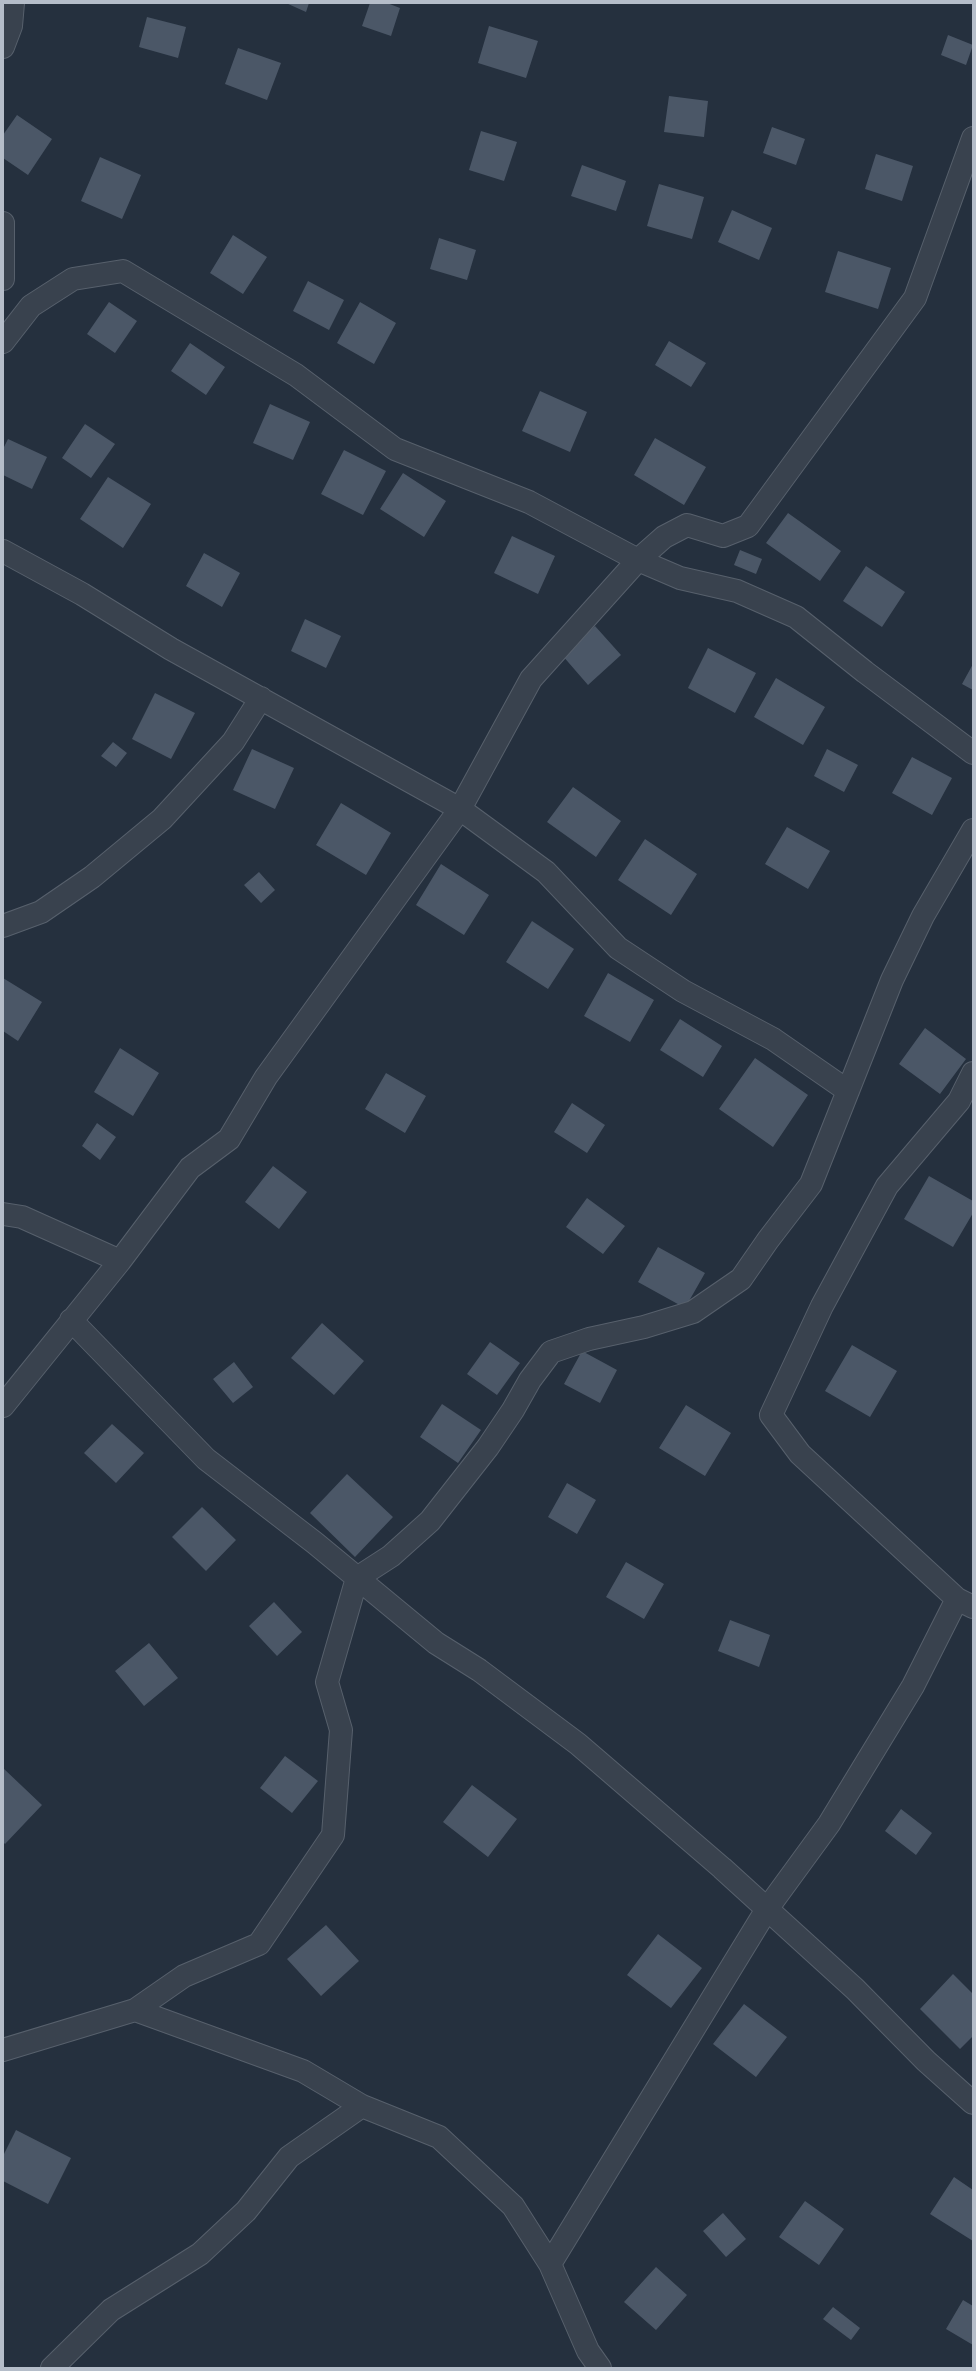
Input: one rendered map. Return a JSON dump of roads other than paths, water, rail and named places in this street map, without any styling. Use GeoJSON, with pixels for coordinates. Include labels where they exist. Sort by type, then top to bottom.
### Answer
{"type":"FeatureCollection","features":[{"type":"Feature","properties":{"kind":"street"},"geometry":{"type":"LineString","coordinates":[[3,47],[12,26],[13,3]]}},
{"type":"Feature","properties":{"kind":"street"},"geometry":{"type":"LineString","coordinates":[[3,1406],[120,1261],[190,1168],[229,1139],[266,1077],[460,809],[531,679],[638,560],[664,537],[687,525],[723,536],[748,526],[915,298],[973,138]]}},
{"type":"Feature","properties":{"kind":"street"},"geometry":{"type":"LineString","coordinates":[[3,224],[3,279]]}},
{"type":"Feature","properties":{"kind":"street"},"geometry":{"type":"LineString","coordinates":[[3,342],[31,306],[73,279],[123,271],[296,375],[395,448],[529,502],[638,560],[680,578],[737,591],[796,618],[973,753]]}},
{"type":"Feature","properties":{"kind":"street"},"geometry":{"type":"LineString","coordinates":[[3,551],[82,594],[172,649],[460,809],[546,872],[618,948],[682,991],[774,1039],[848,1091]]}},
{"type":"Feature","properties":{"kind":"street"},"geometry":{"type":"LineString","coordinates":[[3,926],[41,912],[92,877],[162,819],[233,742],[261,698]]}},
{"type":"Feature","properties":{"kind":"street"},"geometry":{"type":"LineString","coordinates":[[3,2050],[135,2010],[184,1976],[259,1944],[333,1835],[341,1730],[327,1682],[357,1578],[391,1556],[430,1521],[488,1447],[513,1410],[530,1380],[552,1352],[589,1339],[644,1327],[693,1312],[741,1279],[768,1240],[811,1184],[892,980],[923,916],[973,830]]}},
{"type":"Feature","properties":{"kind":"street"},"geometry":{"type":"LineString","coordinates":[[550,2264],[766,1909],[829,1824],[965,1603],[800,1454],[771,1415],[822,1306],[887,1186],[959,1101],[973,1073]]}},
{"type":"Feature","properties":{"kind":"street"},"geometry":{"type":"LineString","coordinates":[[3,1214],[22,1217],[120,1261]]}},
{"type":"Feature","properties":{"kind":"street"},"geometry":{"type":"LineString","coordinates":[[71,1320],[206,1459],[315,1543],[436,1643],[479,1670],[578,1744],[856,1989],[926,2061],[973,2102]]}},
{"type":"Feature","properties":{"kind":"street"},"geometry":{"type":"LineString","coordinates":[[135,2010],[303,2071],[362,2106],[439,2137],[513,2206],[550,2264],[588,2351],[600,2368]]}},
{"type":"Feature","properties":{"kind":"street"},"geometry":{"type":"LineString","coordinates":[[52,2368],[111,2310],[200,2254],[246,2211],[289,2157],[362,2106]]}}]}
